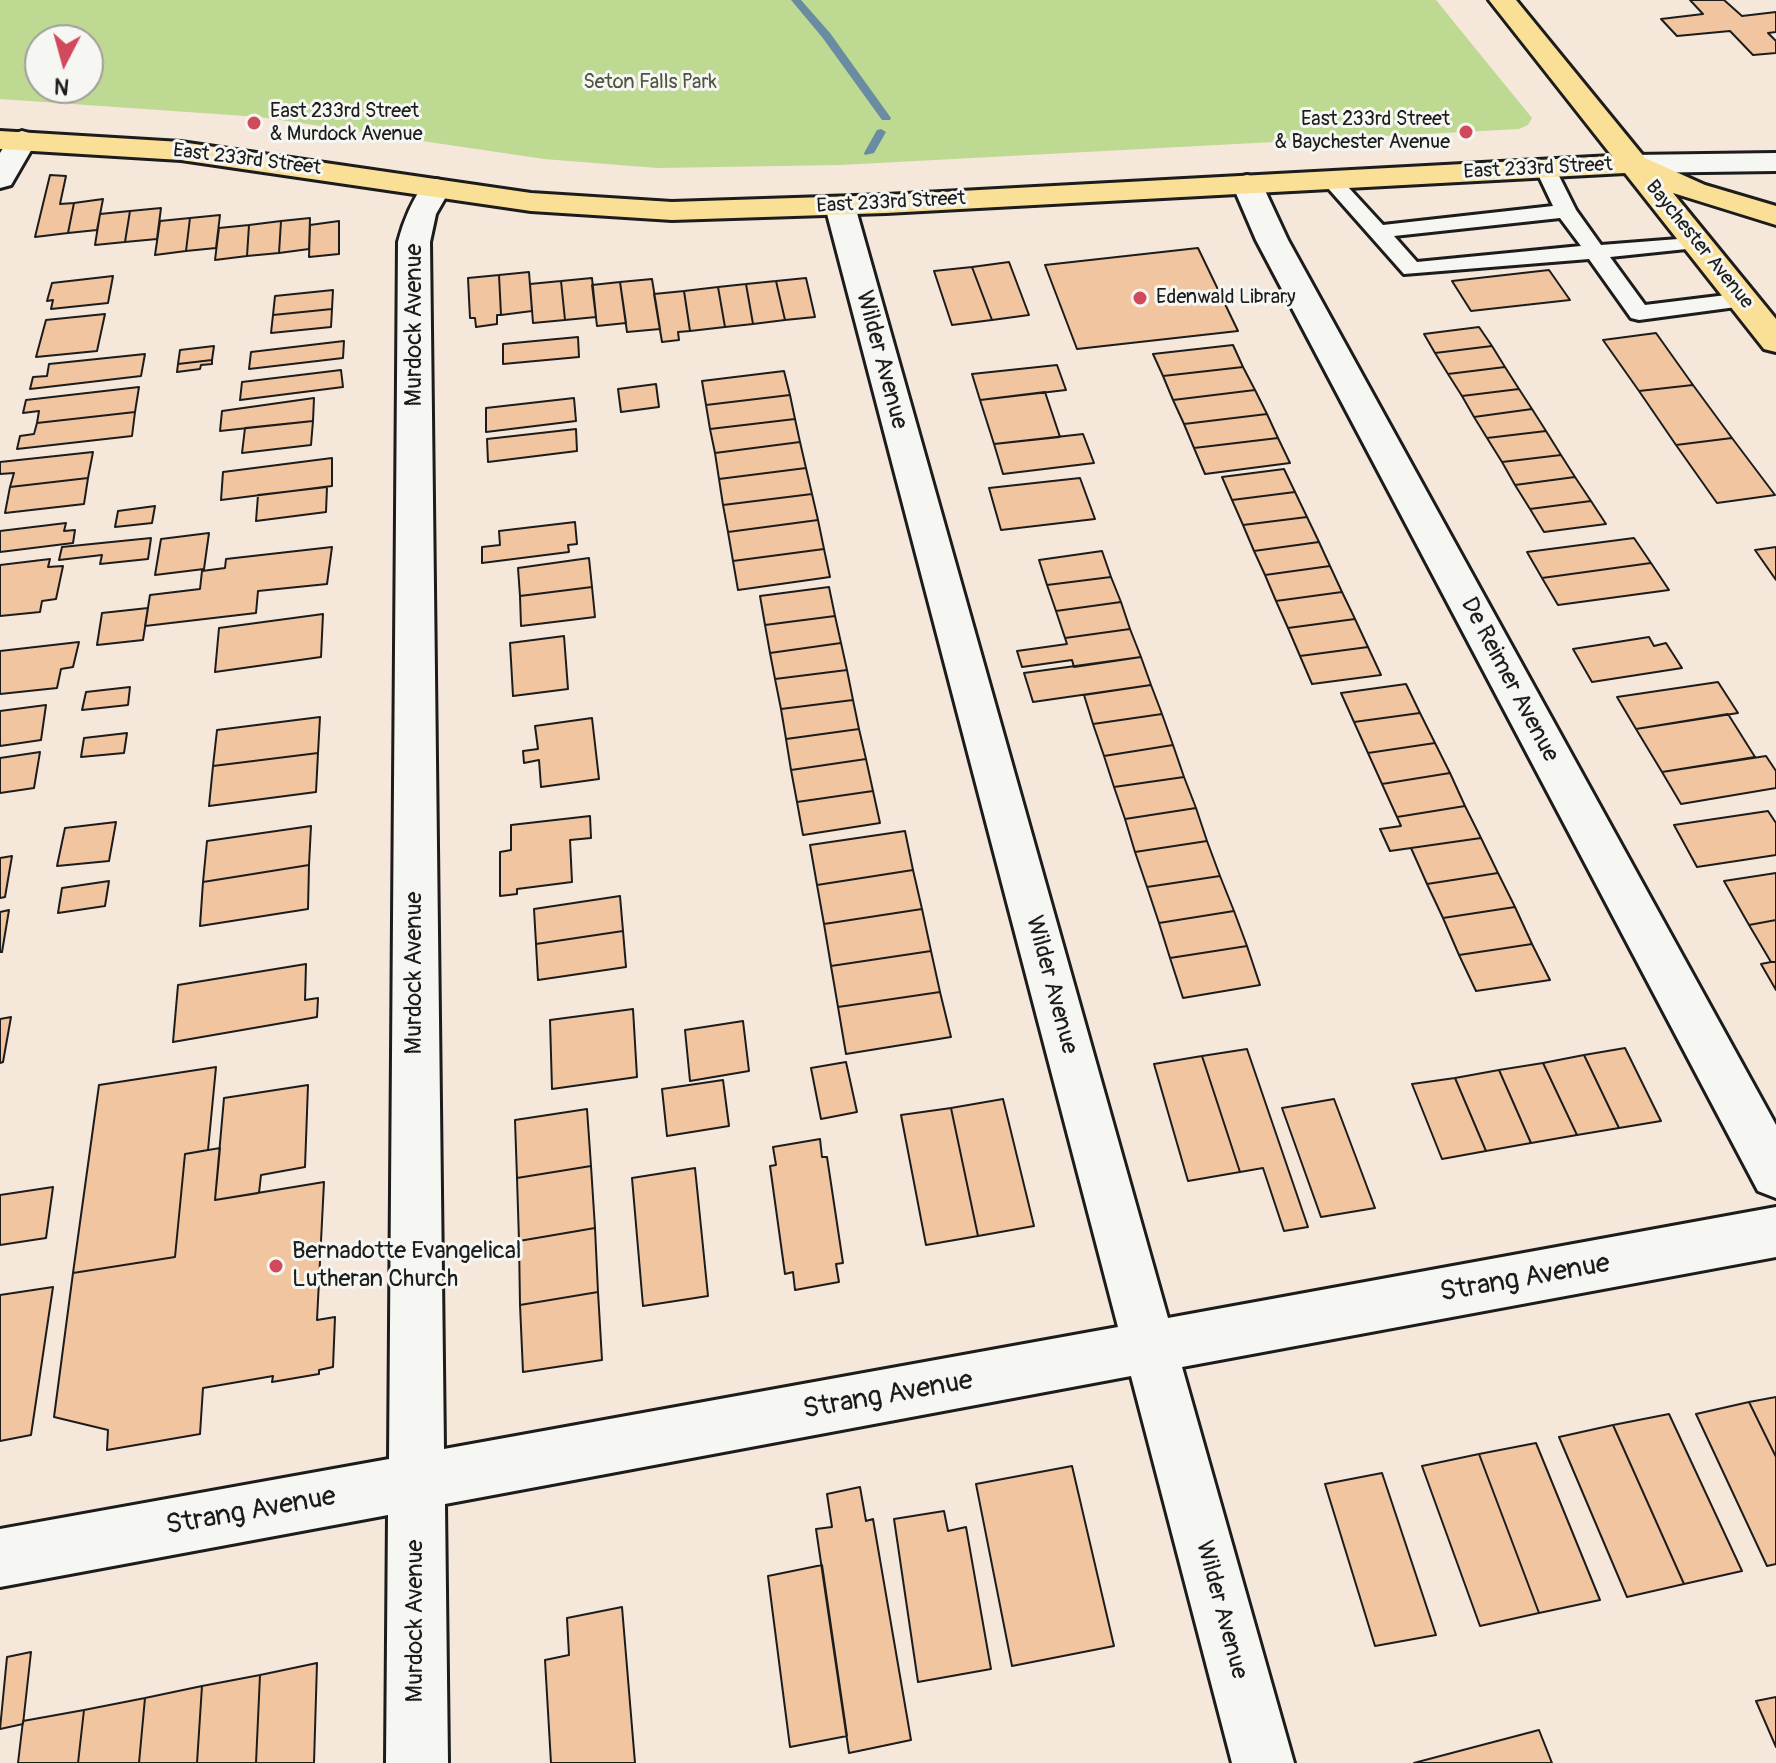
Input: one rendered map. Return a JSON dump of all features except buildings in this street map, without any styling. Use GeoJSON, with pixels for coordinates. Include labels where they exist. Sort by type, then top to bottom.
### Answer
{"type":"FeatureCollection","features":[{"type":"Feature","properties":{"kind":"main road","name":"Baychester Avenue"},"geometry":{"type":"LineString","coordinates":[[1502,0],[1776,341]]}},
{"type":"Feature","properties":{"kind":"main road","name":"East 233rd Street"},"geometry":{"type":"LineString","coordinates":[[11,140],[216,154],[531,202],[635,210],[840,206],[1633,164],[1694,191],[1776,216]]}},
{"type":"Feature","properties":{"kind":"street"},"geometry":{"type":"LineString","coordinates":[[0,179],[11,140]]}},
{"type":"Feature","properties":{"kind":"street"},"geometry":{"type":"LineString","coordinates":[[1633,164],[1776,162]]}},
{"type":"Feature","properties":{"kind":"street","name":"De Reimer Avenue"},"geometry":{"type":"LineString","coordinates":[[1247,184],[1272,240],[1776,1174]]}},
{"type":"Feature","properties":{"kind":"street","name":"Murdock Avenue"},"geometry":{"type":"LineString","coordinates":[[417,1763],[414,242],[421,214],[436,188]]}},
{"type":"Feature","properties":{"kind":"street","name":"Wilder Avenue"},"geometry":{"type":"LineString","coordinates":[[840,206],[1263,1763]]}},
{"type":"Feature","properties":{"kind":"street","name":"Strang Avenue"},"geometry":{"type":"LineString","coordinates":[[0,1558],[1776,1232]]}},
{"type":"Feature","properties":{"kind":"lane"},"geometry":{"type":"LineString","coordinates":[[1545,168],[1566,211],[1639,313],[1743,300]]}},
{"type":"Feature","properties":{"kind":"lane"},"geometry":{"type":"LineString","coordinates":[[1330,179],[1412,269],[1696,242]]}},
{"type":"Feature","properties":{"kind":"lane"},"geometry":{"type":"LineString","coordinates":[[1376,232],[1566,211]]}},
{"type":"Feature","properties":{"kind":"green space","name":"Seton Falls Park"},"geometry":{"type":"Polygon","coordinates":[[[0,0],[1436,0],[1532,118],[1528,125],[1519,129],[840,165],[657,168],[544,159],[260,117],[72,104],[104,104],[104,24],[24,24],[24,101],[0,99],[0,0]]]}},
{"type":"Feature","properties":{"kind":"waterway"},"geometry":{"type":"LineString","coordinates":[[796,0],[826,35],[886,118]]}},
{"type":"Feature","properties":{"kind":"waterway"},"geometry":{"type":"LineString","coordinates":[[869,153],[881,132]]}},
{"type":"Feature","properties":{"kind":"place","name":"East 233rd Street & Murdock Avenue"},"geometry":{"type":"Point","coordinates":[254,123]}},
{"type":"Feature","properties":{"kind":"place","name":"East 233rd Street & Baychester Avenue"},"geometry":{"type":"Point","coordinates":[1466,132]}},
{"type":"Feature","properties":{"kind":"place","name":"Edenwald Library"},"geometry":{"type":"Point","coordinates":[1140,298]}},
{"type":"Feature","properties":{"kind":"place","name":"Bernadotte Evangelical Lutheran Church"},"geometry":{"type":"Point","coordinates":[276,1266]}}]}
